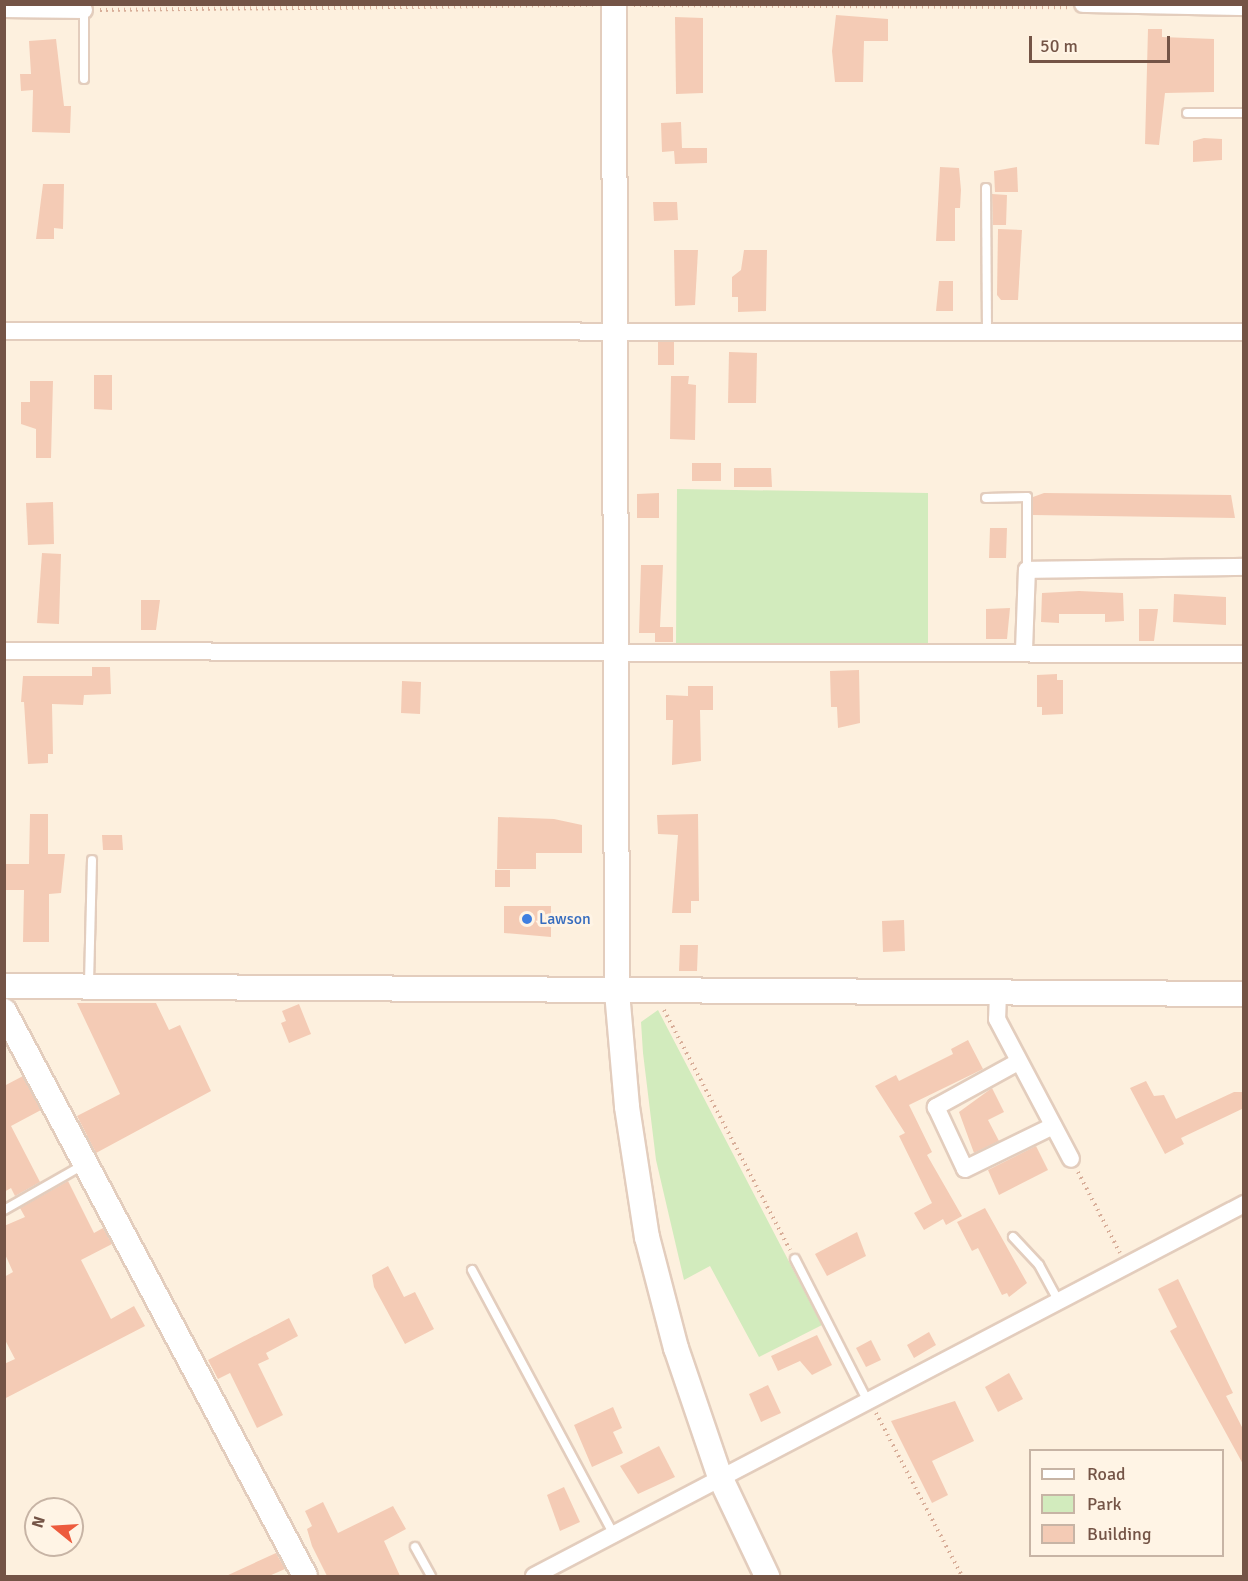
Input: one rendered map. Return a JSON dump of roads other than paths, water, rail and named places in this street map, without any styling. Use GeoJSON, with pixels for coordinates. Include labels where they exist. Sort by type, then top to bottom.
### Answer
{"type":"FeatureCollection","features":[{"type":"Feature","properties":{"kind":"street"},"geometry":{"type":"LineString","coordinates":[[614,5],[613,330],[617,992],[627,1107],[646,1238],[676,1348],[720,1477],[766,1576]]}},
{"type":"Feature","properties":{"kind":"street"},"geometry":{"type":"LineString","coordinates":[[1083,6],[1244,7]]}},
{"type":"Feature","properties":{"kind":"street"},"geometry":{"type":"LineString","coordinates":[[4,9],[84,7]]}},
{"type":"Feature","properties":{"kind":"street"},"geometry":{"type":"LineString","coordinates":[[4,331],[1244,332]]}},
{"type":"Feature","properties":{"kind":"street"},"geometry":{"type":"LineString","coordinates":[[1024,650],[1027,570],[1244,567]]}},
{"type":"Feature","properties":{"kind":"street"},"geometry":{"type":"LineString","coordinates":[[4,651],[1024,650],[1244,654]]}},
{"type":"Feature","properties":{"kind":"street"},"geometry":{"type":"LineString","coordinates":[[4,986],[617,992],[1244,994]]}},
{"type":"Feature","properties":{"kind":"street"},"geometry":{"type":"LineString","coordinates":[[998,993],[997,1019],[1071,1159]]}},
{"type":"Feature","properties":{"kind":"street"},"geometry":{"type":"LineString","coordinates":[[4,1011],[305,1576]]}},
{"type":"Feature","properties":{"kind":"street"},"geometry":{"type":"LineString","coordinates":[[1018,1062],[936,1107],[965,1168],[1053,1126]]}},
{"type":"Feature","properties":{"kind":"street"},"geometry":{"type":"LineString","coordinates":[[534,1576],[1244,1204]]}},
{"type":"Feature","properties":{"kind":"lane"},"geometry":{"type":"LineString","coordinates":[[84,7],[84,79]]}},
{"type":"Feature","properties":{"kind":"lane"},"geometry":{"type":"LineString","coordinates":[[1187,113],[1244,113]]}},
{"type":"Feature","properties":{"kind":"lane"},"geometry":{"type":"LineString","coordinates":[[986,188],[987,332]]}},
{"type":"Feature","properties":{"kind":"lane"},"geometry":{"type":"LineString","coordinates":[[986,498],[1027,497],[1027,570]]}},
{"type":"Feature","properties":{"kind":"lane"},"geometry":{"type":"LineString","coordinates":[[89,987],[92,860]]}},
{"type":"Feature","properties":{"kind":"lane"},"geometry":{"type":"LineString","coordinates":[[4,1210],[86,1164]]}},
{"type":"Feature","properties":{"kind":"lane"},"geometry":{"type":"LineString","coordinates":[[1013,1237],[1039,1265],[1059,1302]]}},
{"type":"Feature","properties":{"kind":"lane"},"geometry":{"type":"LineString","coordinates":[[795,1259],[868,1400]]}},
{"type":"Feature","properties":{"kind":"lane"},"geometry":{"type":"LineString","coordinates":[[472,1270],[614,1535]]}},
{"type":"Feature","properties":{"kind":"lane"},"geometry":{"type":"LineString","coordinates":[[415,1547],[431,1576]]}},
{"type":"Feature","properties":{"kind":"place","name":"Lawson"},"geometry":{"type":"Point","coordinates":[527,919]}}]}
